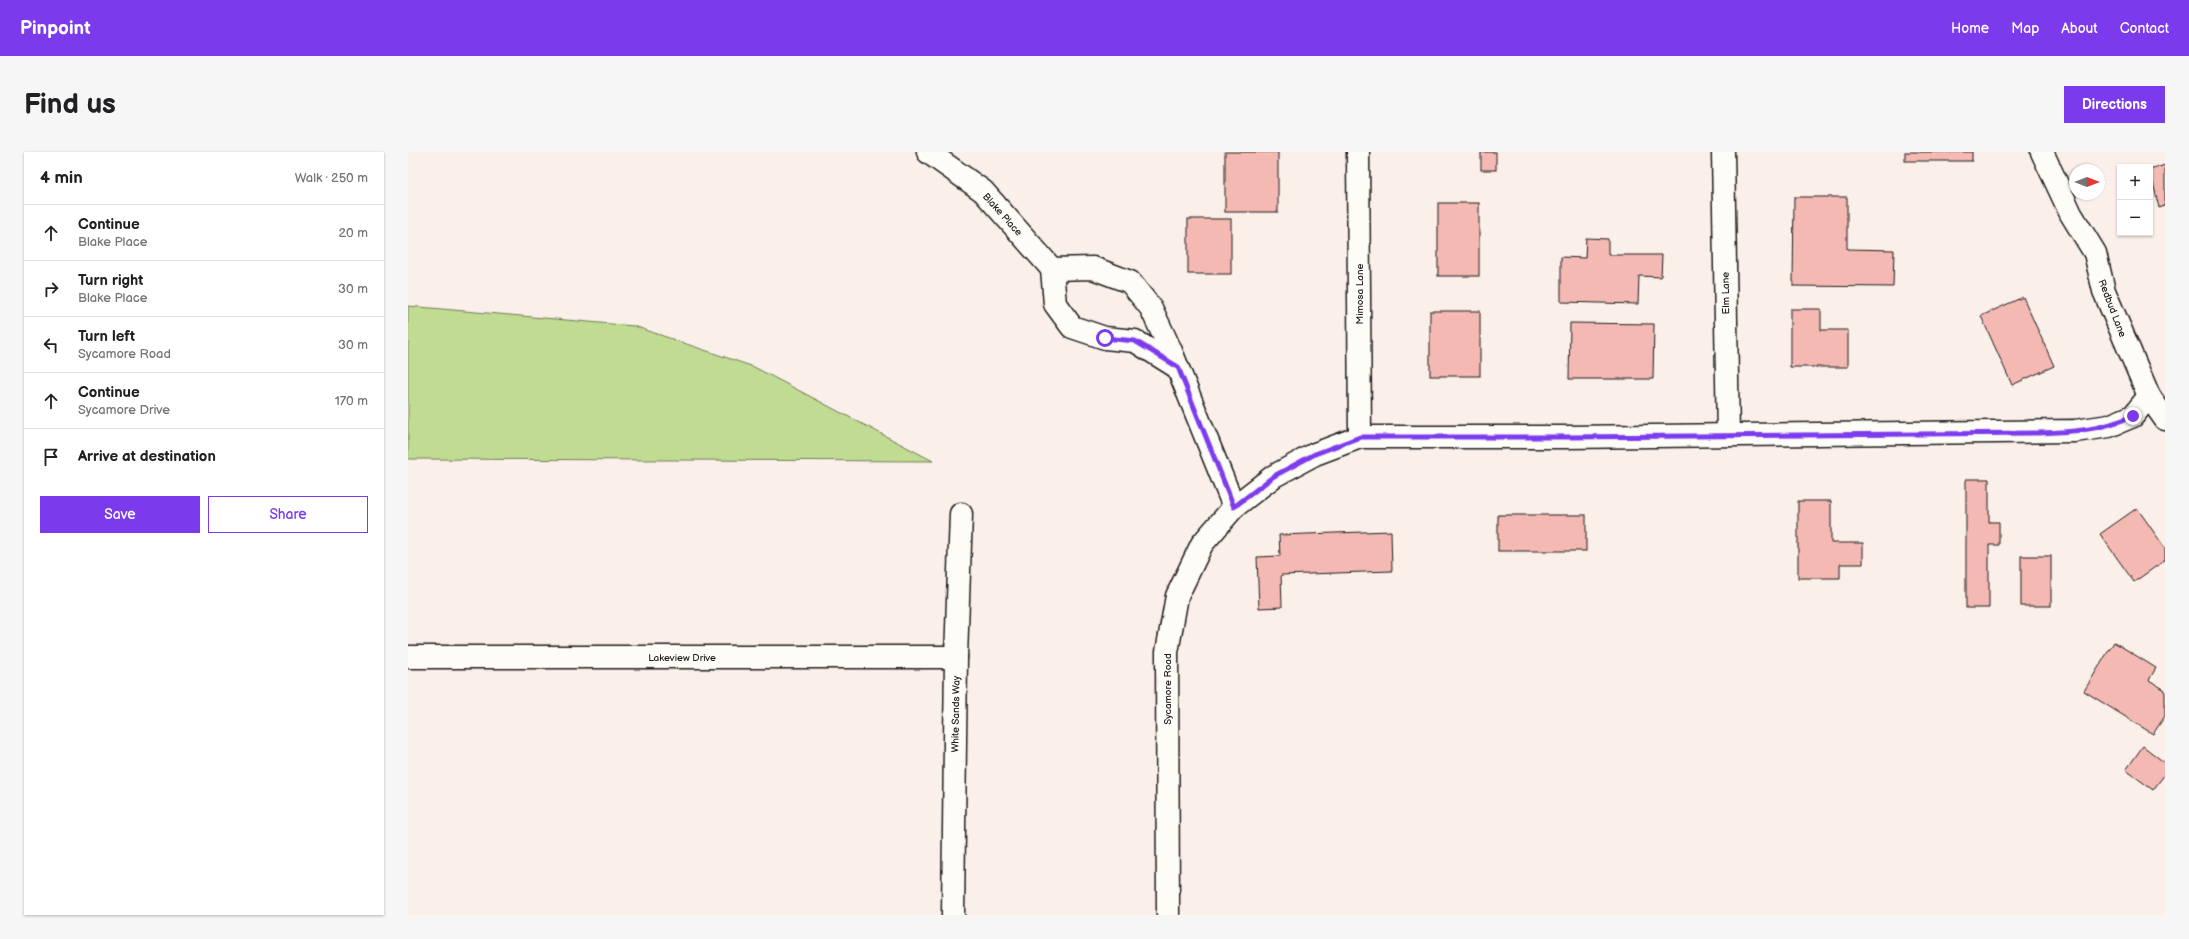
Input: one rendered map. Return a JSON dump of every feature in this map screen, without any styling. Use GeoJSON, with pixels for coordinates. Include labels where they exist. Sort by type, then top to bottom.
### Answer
{"type":"FeatureCollection","features":[{"type":"Feature","properties":{"kind":"street","name":"Blake Place"},"geometry":{"type":"LineString","coordinates":[[928,152],[983,191],[1052,269]]}},
{"type":"Feature","properties":{"kind":"street","name":"Mimosa Lane"},"geometry":{"type":"LineString","coordinates":[[1358,152],[1360,437]]}},
{"type":"Feature","properties":{"kind":"street","name":"Elm Lane"},"geometry":{"type":"LineString","coordinates":[[1723,152],[1728,435]]}},
{"type":"Feature","properties":{"kind":"street","name":"Redbud Lane"},"geometry":{"type":"LineString","coordinates":[[2042,152],[2071,214],[2095,252],[2104,291],[2149,396],[2165,419]]}},
{"type":"Feature","properties":{"kind":"street"},"geometry":{"type":"LineString","coordinates":[[1178,367],[1135,341],[1105,338],[1072,327],[1055,304],[1052,269],[1093,268],[1130,282],[1151,308],[1178,367],[1234,507]]}},
{"type":"Feature","properties":{"kind":"street"},"geometry":{"type":"LineString","coordinates":[[1360,437],[1566,437],[2075,432],[2109,426],[2133,416],[2149,396]]}},
{"type":"Feature","properties":{"kind":"street","name":"Sycamore Road"},"geometry":{"type":"LineString","coordinates":[[1168,915],[1167,652],[1178,596],[1202,544],[1234,507],[1274,476],[1315,454],[1360,437]]}},
{"type":"Feature","properties":{"kind":"street","name":"White Sands Way"},"geometry":{"type":"LineString","coordinates":[[953,915],[956,657],[961,514]]}},
{"type":"Feature","properties":{"kind":"street","name":"Lakeview Drive"},"geometry":{"type":"LineString","coordinates":[[408,657],[956,657]]}},
{"type":"Feature","properties":{"kind":"green space"},"geometry":{"type":"Polygon","coordinates":[[[408,306],[634,326],[754,367],[933,461],[408,459],[408,306]]]}},
{"type":"Feature","properties":{"kind":"building"},"geometry":{"type":"Polygon","coordinates":[[[1225,152],[1278,152],[1278,212],[1225,212],[1225,152]]]}},
{"type":"Feature","properties":{"kind":"building"},"geometry":{"type":"Polygon","coordinates":[[[1481,152],[1496,152],[1496,170],[1481,170],[1481,152]]]}},
{"type":"Feature","properties":{"kind":"building"},"geometry":{"type":"Polygon","coordinates":[[[1905,152],[1972,152],[1972,161],[1905,161],[1905,152]]]}},
{"type":"Feature","properties":{"kind":"building"},"geometry":{"type":"Polygon","coordinates":[[[2165,165],[2165,206],[2159,208],[2153,183],[2153,169],[2165,165]]]}},
{"type":"Feature","properties":{"kind":"building"},"geometry":{"type":"Polygon","coordinates":[[[1794,197],[1847,197],[1847,249],[1894,250],[1893,287],[1793,286],[1794,197]]]}},
{"type":"Feature","properties":{"kind":"building"},"geometry":{"type":"Polygon","coordinates":[[[1438,203],[1479,203],[1479,276],[1438,276],[1438,203]]]}},
{"type":"Feature","properties":{"kind":"building"},"geometry":{"type":"Polygon","coordinates":[[[1188,219],[1231,219],[1231,274],[1188,274],[1188,219]]]}},
{"type":"Feature","properties":{"kind":"building"},"geometry":{"type":"Polygon","coordinates":[[[1586,238],[1608,239],[1608,255],[1662,255],[1661,277],[1639,276],[1638,304],[1561,302],[1561,257],[1585,258],[1586,238]]]}},
{"type":"Feature","properties":{"kind":"building"},"geometry":{"type":"Polygon","coordinates":[[[2023,297],[2054,366],[2012,385],[1981,316],[2023,297]]]}},
{"type":"Feature","properties":{"kind":"building"},"geometry":{"type":"Polygon","coordinates":[[[1790,309],[1821,309],[1821,330],[1848,330],[1848,367],[1790,367],[1790,309]]]}},
{"type":"Feature","properties":{"kind":"building"},"geometry":{"type":"Polygon","coordinates":[[[1430,311],[1480,311],[1480,376],[1430,376],[1430,311]]]}},
{"type":"Feature","properties":{"kind":"building"},"geometry":{"type":"Polygon","coordinates":[[[1570,323],[1654,324],[1653,379],[1569,379],[1570,323]]]}},
{"type":"Feature","properties":{"kind":"building"},"geometry":{"type":"Polygon","coordinates":[[[1966,479],[1989,479],[1989,522],[1999,522],[1999,545],[1989,545],[1989,608],[1966,608],[1966,479]]]}},
{"type":"Feature","properties":{"kind":"building"},"geometry":{"type":"Polygon","coordinates":[[[1798,501],[1831,501],[1831,543],[1863,543],[1863,564],[1840,564],[1840,578],[1798,578],[1798,501]]]}},
{"type":"Feature","properties":{"kind":"building"},"geometry":{"type":"Polygon","coordinates":[[[2137,508],[2165,548],[2165,560],[2134,582],[2100,534],[2137,508]]]}},
{"type":"Feature","properties":{"kind":"building"},"geometry":{"type":"Polygon","coordinates":[[[1498,515],[1586,515],[1586,551],[1498,551],[1498,515]]]}},
{"type":"Feature","properties":{"kind":"building"},"geometry":{"type":"Polygon","coordinates":[[[1391,531],[1392,571],[1281,575],[1282,607],[1259,608],[1257,557],[1280,556],[1279,535],[1391,531]]]}},
{"type":"Feature","properties":{"kind":"building"},"geometry":{"type":"Polygon","coordinates":[[[2021,556],[2051,556],[2051,606],[2021,606],[2021,556]]]}},
{"type":"Feature","properties":{"kind":"building"},"geometry":{"type":"Polygon","coordinates":[[[2114,642],[2156,668],[2149,680],[2165,690],[2165,716],[2153,734],[2084,691],[2114,642]]]}},
{"type":"Feature","properties":{"kind":"building"},"geometry":{"type":"Polygon","coordinates":[[[2143,746],[2165,763],[2165,774],[2153,790],[2126,770],[2143,746]]]}},
{"type":"Feature","properties":{"kind":"route"},"geometry":{"type":"LineString","coordinates":[[1105,338],[1135,341],[1178,367],[1234,507],[1274,476],[1315,454],[1360,437],[1566,437],[2039,433],[2075,432],[2109,426],[2133,416]]}}]}
